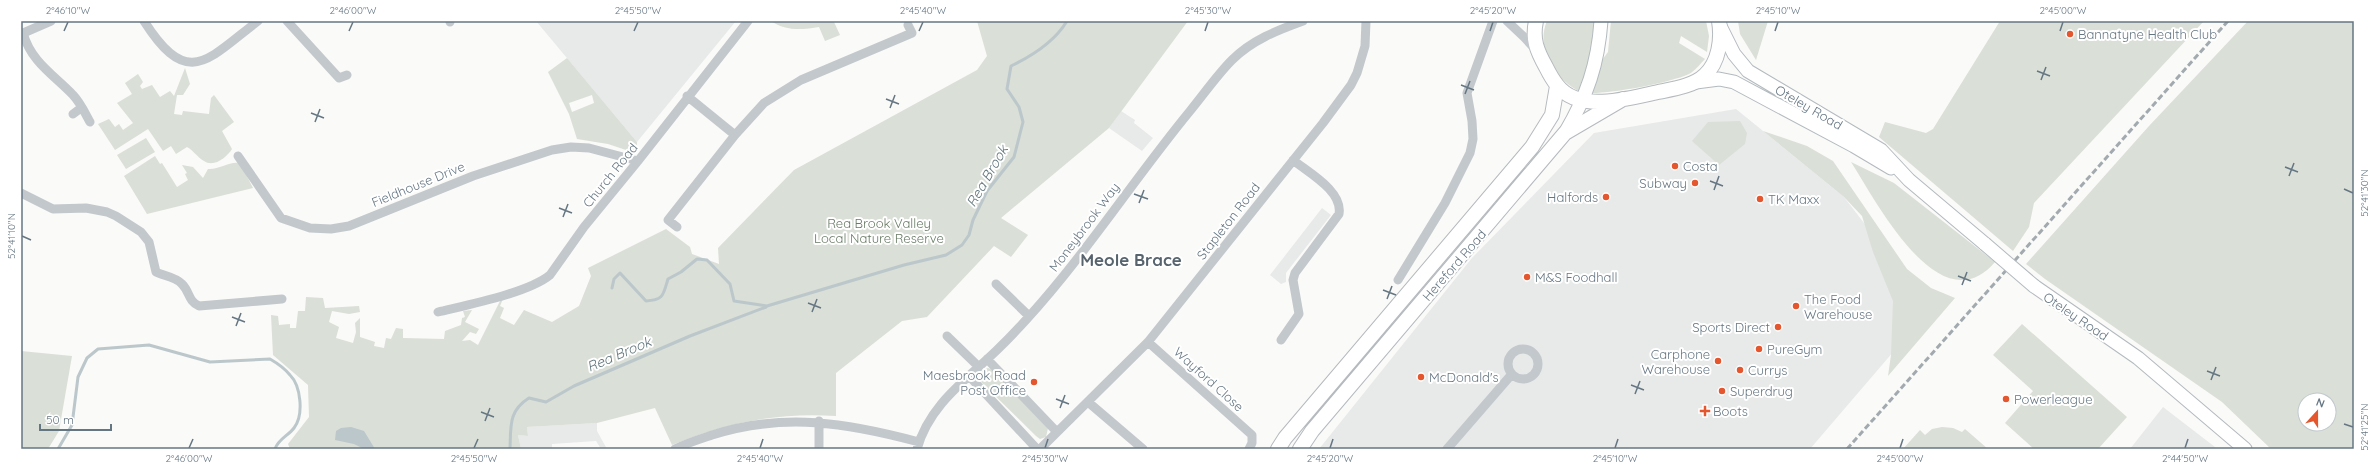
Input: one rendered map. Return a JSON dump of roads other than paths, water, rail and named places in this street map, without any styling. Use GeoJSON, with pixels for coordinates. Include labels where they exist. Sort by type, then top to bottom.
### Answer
{"type":"FeatureCollection","features":[{"type":"Feature","properties":{"kind":"main road"},"geometry":{"type":"LineString","coordinates":[[1536,21],[1534,36],[1538,53],[1557,86],[1571,96],[1584,100],[1623,99],[1696,82],[1705,75],[1716,60],[1720,23]]}},
{"type":"Feature","properties":{"kind":"main road"},"geometry":{"type":"LineString","coordinates":[[1565,133],[1584,100],[1599,44],[1601,21]]}},
{"type":"Feature","properties":{"kind":"main road","name":"Oteley Road"},"geometry":{"type":"LineString","coordinates":[[1720,23],[1734,54],[1748,71],[1881,150],[1909,180],[2034,286],[2138,358],[2246,449]]}},
{"type":"Feature","properties":{"kind":"main road","name":"Oteley Road"},"geometry":{"type":"LineString","coordinates":[[1696,82],[1719,79],[1734,82],[1854,146],[1909,180]]}},
{"type":"Feature","properties":{"kind":"main road","name":"Hereford Road"},"geometry":{"type":"LineString","coordinates":[[1278,449],[1285,438],[1532,147],[1552,115],[1557,86]]}},
{"type":"Feature","properties":{"kind":"main road","name":"Hereford Road"},"geometry":{"type":"LineString","coordinates":[[1300,449],[1312,431],[1565,133],[1623,99]]}},
{"type":"Feature","properties":{"kind":"street"},"geometry":{"type":"LineString","coordinates":[[51,21],[22,33],[38,62],[74,96],[90,122]]}},
{"type":"Feature","properties":{"kind":"street"},"geometry":{"type":"LineString","coordinates":[[144,21],[168,53],[181,61],[190,63],[199,62],[213,55],[258,21]]}},
{"type":"Feature","properties":{"kind":"street"},"geometry":{"type":"LineString","coordinates":[[288,21],[339,79]]}},
{"type":"Feature","properties":{"kind":"street","name":"Church Road"},"geometry":{"type":"LineString","coordinates":[[438,312],[464,306],[543,281],[550,275],[584,227],[748,21]]}},
{"type":"Feature","properties":{"kind":"street","name":"Moneybrook Way"},"geometry":{"type":"LineString","coordinates":[[918,445],[923,429],[934,411],[1029,316],[1079,257],[1158,150],[1231,60],[1267,35],[1303,21]]}},
{"type":"Feature","properties":{"kind":"street","name":"Stapleton Road"},"geometry":{"type":"LineString","coordinates":[[1038,449],[1148,342],[1351,85],[1362,59],[1366,21]]}},
{"type":"Feature","properties":{"kind":"street"},"geometry":{"type":"LineString","coordinates":[[1398,280],[1429,240],[1470,153],[1473,139],[1472,121],[1467,93],[1493,21]]}},
{"type":"Feature","properties":{"kind":"street"},"geometry":{"type":"LineString","coordinates":[[1507,21],[1538,53]]}},
{"type":"Feature","properties":{"kind":"street"},"geometry":{"type":"LineString","coordinates":[[677,227],[668,220],[735,136],[764,103],[801,80],[912,33],[908,25]]}},
{"type":"Feature","properties":{"kind":"street"},"geometry":{"type":"LineString","coordinates":[[687,96],[735,136]]}},
{"type":"Feature","properties":{"kind":"street"},"geometry":{"type":"LineString","coordinates":[[73,114],[81,108]]}},
{"type":"Feature","properties":{"kind":"street","name":"Fieldhouse Drive"},"geometry":{"type":"LineString","coordinates":[[238,156],[281,218],[310,228],[331,229],[349,226],[473,176],[552,150],[571,147],[589,148],[638,161]]}},
{"type":"Feature","properties":{"kind":"street"},"geometry":{"type":"LineString","coordinates":[[1281,340],[1299,314],[1293,280],[1295,273],[1339,214],[1340,206],[1333,193],[1293,160]]}},
{"type":"Feature","properties":{"kind":"street"},"geometry":{"type":"LineString","coordinates":[[21,193],[53,209],[86,208],[107,212],[142,232],[148,242],[156,272],[179,282],[192,302],[199,306],[282,299]]}},
{"type":"Feature","properties":{"kind":"street"},"geometry":{"type":"LineString","coordinates":[[996,284],[1029,316]]}},
{"type":"Feature","properties":{"kind":"street"},"geometry":{"type":"LineString","coordinates":[[947,336],[978,367]]}},
{"type":"Feature","properties":{"kind":"street","name":"Wayford Close"},"geometry":{"type":"LineString","coordinates":[[1148,342],[1252,435],[1252,443],[1249,449]]}},
{"type":"Feature","properties":{"kind":"street"},"geometry":{"type":"LineString","coordinates":[[987,359],[1057,432]]}},
{"type":"Feature","properties":{"kind":"street"},"geometry":{"type":"LineString","coordinates":[[1447,449],[1512,374]]}},
{"type":"Feature","properties":{"kind":"street"},"geometry":{"type":"LineString","coordinates":[[969,376],[1038,449]]}},
{"type":"Feature","properties":{"kind":"street"},"geometry":{"type":"LineString","coordinates":[[1088,402],[1143,449]]}},
{"type":"Feature","properties":{"kind":"street"},"geometry":{"type":"LineString","coordinates":[[675,449],[697,440],[746,426],[819,421],[848,425],[918,445]]}},
{"type":"Feature","properties":{"kind":"street"},"geometry":{"type":"LineString","coordinates":[[819,421],[819,449]]}},
{"type":"Feature","properties":{"kind":"waterway","name":"Rea Brook"},"geometry":{"type":"LineString","coordinates":[[612,288],[614,279],[620,273],[646,301],[660,298],[664,293],[668,279],[681,272],[697,259],[707,260],[730,284],[734,301],[767,306],[904,265],[946,255],[962,245],[969,235],[973,220],[987,191],[1014,157],[1023,122],[1019,107],[1007,89],[1011,66],[1027,58],[1050,41],[1067,21]]}},
{"type":"Feature","properties":{"kind":"waterway","name":"Rea Brook"},"geometry":{"type":"LineString","coordinates":[[510,449],[511,427],[514,414],[517,408],[529,398],[546,402],[574,386],[690,336],[766,307]]}},
{"type":"Feature","properties":{"kind":"waterway","name":"Rea Brook"},"geometry":{"type":"LineString","coordinates":[[58,449],[72,425],[78,377],[87,358],[98,349],[149,345],[210,362],[270,359],[283,368],[294,380],[297,386],[300,408],[299,416],[294,428],[278,443],[275,449]]}},
{"type":"Feature","properties":{"kind":"railway"},"geometry":{"type":"LineString","coordinates":[[1847,449],[2228,21]]}},
{"type":"Feature","properties":{"kind":"place","name":"Bannatyne Health Club"},"geometry":{"type":"Point","coordinates":[2070,34]}},
{"type":"Feature","properties":{"kind":"place","name":"Costa"},"geometry":{"type":"Point","coordinates":[1675,166]}},
{"type":"Feature","properties":{"kind":"place","name":"Subway"},"geometry":{"type":"Point","coordinates":[1695,183]}},
{"type":"Feature","properties":{"kind":"place","name":"Halfords"},"geometry":{"type":"Point","coordinates":[1606,197]}},
{"type":"Feature","properties":{"kind":"place","name":"TK Maxx"},"geometry":{"type":"Point","coordinates":[1760,199]}},
{"type":"Feature","properties":{"kind":"place","name":"M&S Foodhall"},"geometry":{"type":"Point","coordinates":[1527,277]}},
{"type":"Feature","properties":{"kind":"place","name":"The Food Warehouse"},"geometry":{"type":"Point","coordinates":[1796,306]}},
{"type":"Feature","properties":{"kind":"place","name":"Sports Direct"},"geometry":{"type":"Point","coordinates":[1778,327]}},
{"type":"Feature","properties":{"kind":"place","name":"PureGym"},"geometry":{"type":"Point","coordinates":[1759,349]}},
{"type":"Feature","properties":{"kind":"place","name":"Carphone Warehouse"},"geometry":{"type":"Point","coordinates":[1718,361]}},
{"type":"Feature","properties":{"kind":"place","name":"Currys"},"geometry":{"type":"Point","coordinates":[1740,370]}},
{"type":"Feature","properties":{"kind":"place","name":"McDonald's"},"geometry":{"type":"Point","coordinates":[1421,377]}},
{"type":"Feature","properties":{"kind":"place","name":"Maesbrook Road Post Office"},"geometry":{"type":"Point","coordinates":[1034,382]}},
{"type":"Feature","properties":{"kind":"place","name":"Superdrug"},"geometry":{"type":"Point","coordinates":[1722,391]}},
{"type":"Feature","properties":{"kind":"place","name":"Powerleague"},"geometry":{"type":"Point","coordinates":[2006,399]}},
{"type":"Feature","properties":{"kind":"place","name":"Boots"},"geometry":{"type":"Point","coordinates":[1705,411]}},
{"type":"Feature","properties":{"kind":"district","name":"Meole Brace"},"geometry":{"type":"Point","coordinates":[1131,259]}},
{"type":"Feature","properties":{"kind":"park label","name":"Rea Brook Valley Local Nature Reserve"},"geometry":{"type":"Point","coordinates":[879,230]}}]}
